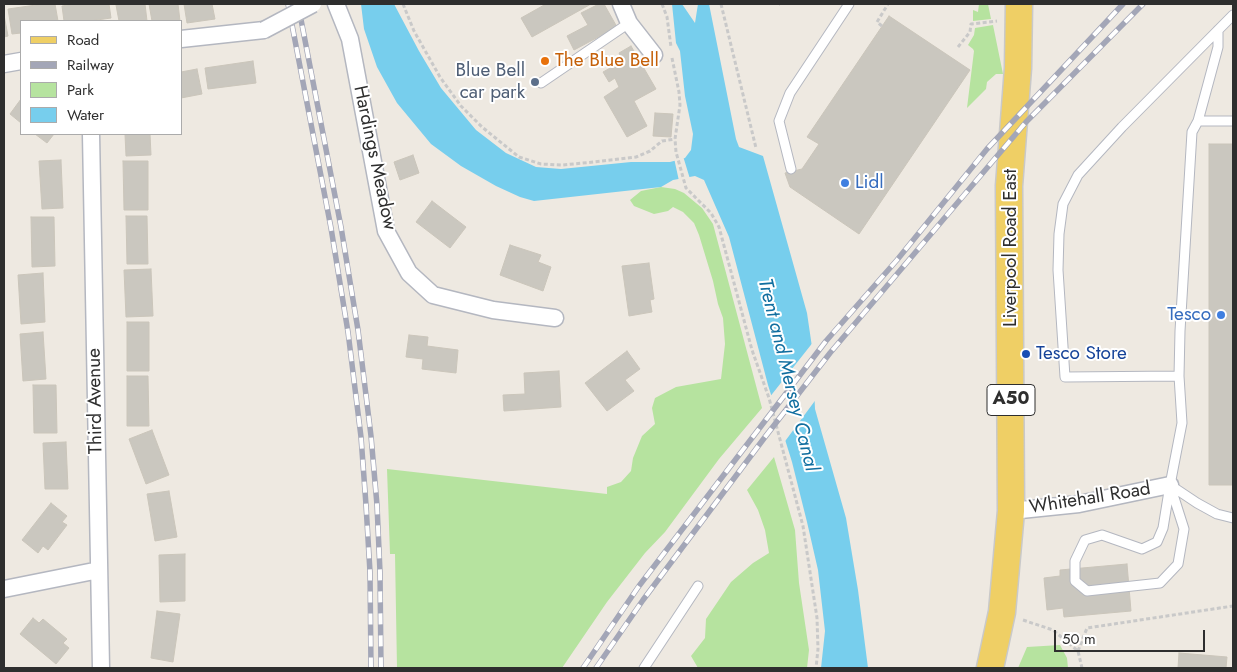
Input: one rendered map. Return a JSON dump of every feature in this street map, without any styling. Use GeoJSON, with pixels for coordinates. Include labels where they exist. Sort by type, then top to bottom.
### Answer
{"type":"FeatureCollection","features":[{"type":"Feature","properties":{"kind":"main road","name":"Liverpool Road East"},"geometry":{"type":"LineString","coordinates":[[1002,612],[1011,511],[1009,186],[1018,68],[1019,4]]}},
{"type":"Feature","properties":{"kind":"main road","name":"A50"},"geometry":{"type":"LineString","coordinates":[[990,668],[1002,612]]}},
{"type":"Feature","properties":{"kind":"street"},"geometry":{"type":"LineString","coordinates":[[182,39],[264,30],[313,4]]}},
{"type":"Feature","properties":{"kind":"street","name":"Hardings Meadow"},"geometry":{"type":"LineString","coordinates":[[336,4],[350,39],[386,231],[408,273],[433,295],[493,310],[555,318]]}},
{"type":"Feature","properties":{"kind":"street"},"geometry":{"type":"LineString","coordinates":[[621,4],[629,23],[654,55]]}},
{"type":"Feature","properties":{"kind":"street"},"geometry":{"type":"LineString","coordinates":[[4,64],[20,61]]}},
{"type":"Feature","properties":{"kind":"street","name":"Third Avenue"},"geometry":{"type":"LineString","coordinates":[[91,135],[100,668]]}},
{"type":"Feature","properties":{"kind":"street","name":"Whitehall Road"},"geometry":{"type":"LineString","coordinates":[[1011,511],[1079,504],[1170,485]]}},
{"type":"Feature","properties":{"kind":"street"},"geometry":{"type":"LineString","coordinates":[[4,589],[99,570]]}},
{"type":"Feature","properties":{"kind":"lane"},"geometry":{"type":"LineString","coordinates":[[791,169],[779,121],[790,92],[849,4]]}},
{"type":"Feature","properties":{"kind":"lane"},"geometry":{"type":"LineString","coordinates":[[1179,376],[1065,377],[1058,270],[1059,234],[1064,204],[1078,175],[1122,127],[1233,15]]}},
{"type":"Feature","properties":{"kind":"lane"},"geometry":{"type":"LineString","coordinates":[[541,83],[629,23]]}},
{"type":"Feature","properties":{"kind":"lane"},"geometry":{"type":"LineString","coordinates":[[1170,485],[1184,529],[1178,564],[1160,583],[1086,591],[1075,580],[1075,561],[1085,540],[1102,535],[1142,548],[1157,542],[1163,528],[1170,485],[1182,423],[1179,376],[1192,132],[1198,121],[1218,47],[1218,30]]}},
{"type":"Feature","properties":{"kind":"lane"},"geometry":{"type":"LineString","coordinates":[[1198,121],[1233,121]]}},
{"type":"Feature","properties":{"kind":"lane"},"geometry":{"type":"LineString","coordinates":[[1170,485],[1210,510],[1233,518]]}},
{"type":"Feature","properties":{"kind":"lane"},"geometry":{"type":"LineString","coordinates":[[644,668],[698,586]]}},
{"type":"Feature","properties":{"kind":"path"},"geometry":{"type":"LineString","coordinates":[[403,4],[414,31],[436,70],[460,106],[519,157],[541,164],[562,165],[594,162],[636,157],[650,151],[662,141],[675,139]]}},
{"type":"Feature","properties":{"kind":"path"},"geometry":{"type":"LineString","coordinates":[[662,4],[667,17],[679,92],[680,105],[675,139],[676,152],[686,188],[711,213],[719,227],[752,350],[769,398],[803,526],[817,618],[818,649],[816,668]]}},
{"type":"Feature","properties":{"kind":"path"},"geometry":{"type":"LineString","coordinates":[[720,4],[756,148]]}},
{"type":"Feature","properties":{"kind":"path"},"geometry":{"type":"LineString","coordinates":[[882,26],[877,22],[888,4]]}},
{"type":"Feature","properties":{"kind":"path"},"geometry":{"type":"LineString","coordinates":[[958,47],[970,32],[971,24],[992,22]]}},
{"type":"Feature","properties":{"kind":"path"},"geometry":{"type":"LineString","coordinates":[[1082,668],[1078,651],[1086,628],[1233,606]]}},
{"type":"Feature","properties":{"kind":"path"},"geometry":{"type":"LineString","coordinates":[[1002,612],[1053,630],[1078,651]]}},
{"type":"Feature","properties":{"kind":"green space"},"geometry":{"type":"Polygon","coordinates":[[[979,4],[988,4],[991,19],[973,21],[973,10],[978,12],[979,4]]]}},
{"type":"Feature","properties":{"kind":"green space"},"geometry":{"type":"Polygon","coordinates":[[[993,25],[1003,74],[996,74],[987,82],[986,89],[967,108],[974,51],[968,45],[974,35],[975,28],[993,25]]]}},
{"type":"Feature","properties":{"kind":"green space"},"geometry":{"type":"Polygon","coordinates":[[[661,187],[675,189],[684,193],[702,208],[713,224],[762,408],[719,459],[665,532],[645,553],[607,602],[562,668],[397,668],[395,554],[390,554],[387,469],[607,494],[607,487],[621,482],[631,471],[633,458],[642,436],[655,424],[652,408],[655,398],[676,387],[721,379],[725,344],[723,318],[694,223],[683,212],[673,207],[668,211],[654,214],[634,206],[630,200],[641,191],[661,187]]]}},
{"type":"Feature","properties":{"kind":"green space"},"geometry":{"type":"Polygon","coordinates":[[[774,457],[795,530],[799,583],[809,650],[807,668],[698,668],[691,656],[705,638],[706,619],[731,582],[753,563],[769,553],[765,530],[758,510],[747,490],[774,457]]]}},
{"type":"Feature","properties":{"kind":"green space"},"geometry":{"type":"Polygon","coordinates":[[[1060,645],[1067,658],[1068,668],[1018,668],[1027,647],[1060,645]]]}},
{"type":"Feature","properties":{"kind":"water","name":"Trent and Mersey Canal"},"geometry":{"type":"Polygon","coordinates":[[[361,4],[394,4],[441,88],[476,130],[506,153],[536,167],[561,169],[631,162],[670,162],[685,158],[691,150],[693,134],[685,96],[680,51],[676,43],[672,4],[682,4],[695,23],[698,4],[709,4],[736,139],[739,147],[763,156],[807,313],[812,347],[815,409],[846,518],[868,668],[821,668],[825,631],[818,570],[807,522],[729,237],[704,180],[695,176],[673,180],[661,187],[534,201],[496,186],[461,166],[431,144],[397,103],[377,67],[364,29],[361,4]]]}},
{"type":"Feature","properties":{"kind":"pier"},"geometry":{"type":"Polygon","coordinates":[[[683,156],[690,179],[679,181],[674,158],[683,156]]]}},
{"type":"Feature","properties":{"kind":"pier"},"geometry":{"type":"Polygon","coordinates":[[[814,341],[817,398],[783,444],[769,398],[814,341]]]}},
{"type":"Feature","properties":{"kind":"building"},"geometry":{"type":"Polygon","coordinates":[[[55,4],[58,20],[20,20],[20,33],[12,34],[8,9],[55,4]]]}},
{"type":"Feature","properties":{"kind":"building"},"geometry":{"type":"Polygon","coordinates":[[[109,4],[111,18],[64,20],[62,6],[109,4]]]}},
{"type":"Feature","properties":{"kind":"building"},"geometry":{"type":"Polygon","coordinates":[[[145,4],[147,20],[119,20],[116,5],[145,4]]]}},
{"type":"Feature","properties":{"kind":"building"},"geometry":{"type":"Polygon","coordinates":[[[149,4],[178,4],[180,20],[152,20],[149,4]]]}},
{"type":"Feature","properties":{"kind":"building"},"geometry":{"type":"Polygon","coordinates":[[[184,4],[212,4],[215,19],[187,23],[184,4]]]}},
{"type":"Feature","properties":{"kind":"building"},"geometry":{"type":"Polygon","coordinates":[[[546,4],[591,4],[532,37],[521,18],[546,4]]]}},
{"type":"Feature","properties":{"kind":"building"},"geometry":{"type":"Polygon","coordinates":[[[599,4],[604,4],[617,27],[574,50],[567,36],[588,25],[581,13],[599,4]]]}},
{"type":"Feature","properties":{"kind":"building"},"geometry":{"type":"Polygon","coordinates":[[[4,15],[8,36],[4,37],[4,15]]]}},
{"type":"Feature","properties":{"kind":"building"},"geometry":{"type":"Polygon","coordinates":[[[889,16],[970,70],[859,234],[790,187],[785,173],[802,169],[819,144],[807,137],[889,16]]]}},
{"type":"Feature","properties":{"kind":"building"},"geometry":{"type":"Polygon","coordinates":[[[631,46],[656,89],[634,101],[647,126],[627,137],[604,97],[619,87],[615,78],[609,82],[603,72],[623,61],[619,53],[631,46]]]}},
{"type":"Feature","properties":{"kind":"building"},"geometry":{"type":"Polygon","coordinates":[[[253,61],[256,83],[208,89],[205,68],[253,61]]]}},
{"type":"Feature","properties":{"kind":"building"},"geometry":{"type":"Polygon","coordinates":[[[197,69],[202,94],[182,98],[182,72],[197,69]]]}},
{"type":"Feature","properties":{"kind":"building"},"geometry":{"type":"Polygon","coordinates":[[[20,100],[20,122],[10,114],[20,100]]]}},
{"type":"Feature","properties":{"kind":"building"},"geometry":{"type":"Polygon","coordinates":[[[655,113],[673,114],[671,137],[653,136],[655,113]]]}},
{"type":"Feature","properties":{"kind":"building"},"geometry":{"type":"Polygon","coordinates":[[[36,135],[53,135],[47,143],[36,135]]]}},
{"type":"Feature","properties":{"kind":"building"},"geometry":{"type":"Polygon","coordinates":[[[125,135],[150,135],[151,155],[126,156],[125,135]]]}},
{"type":"Feature","properties":{"kind":"building","name":"Tesco"},"geometry":{"type":"Polygon","coordinates":[[[1209,144],[1233,144],[1233,485],[1209,485],[1209,144]]]}},
{"type":"Feature","properties":{"kind":"building"},"geometry":{"type":"Polygon","coordinates":[[[413,155],[419,173],[400,180],[394,162],[413,155]]]}},
{"type":"Feature","properties":{"kind":"building"},"geometry":{"type":"Polygon","coordinates":[[[61,160],[63,208],[42,209],[39,161],[61,160]]]}},
{"type":"Feature","properties":{"kind":"building"},"geometry":{"type":"Polygon","coordinates":[[[123,161],[148,161],[148,210],[124,210],[123,161]]]}},
{"type":"Feature","properties":{"kind":"building"},"geometry":{"type":"Polygon","coordinates":[[[432,201],[466,227],[450,248],[416,222],[432,201]]]}},
{"type":"Feature","properties":{"kind":"building"},"geometry":{"type":"Polygon","coordinates":[[[126,216],[147,216],[148,264],[127,264],[126,216]]]}},
{"type":"Feature","properties":{"kind":"building"},"geometry":{"type":"Polygon","coordinates":[[[31,217],[54,217],[55,266],[32,267],[31,217]]]}},
{"type":"Feature","properties":{"kind":"building"},"geometry":{"type":"Polygon","coordinates":[[[510,245],[541,255],[538,262],[551,267],[543,291],[500,275],[510,245]]]}},
{"type":"Feature","properties":{"kind":"building"},"geometry":{"type":"Polygon","coordinates":[[[649,263],[654,299],[650,300],[652,312],[629,316],[622,266],[649,263]]]}},
{"type":"Feature","properties":{"kind":"building"},"geometry":{"type":"Polygon","coordinates":[[[151,269],[153,316],[126,317],[124,270],[151,269]]]}},
{"type":"Feature","properties":{"kind":"building"},"geometry":{"type":"Polygon","coordinates":[[[43,273],[45,322],[21,324],[18,275],[43,273]]]}},
{"type":"Feature","properties":{"kind":"building"},"geometry":{"type":"Polygon","coordinates":[[[127,322],[149,322],[149,371],[127,371],[127,322]]]}},
{"type":"Feature","properties":{"kind":"building"},"geometry":{"type":"Polygon","coordinates":[[[43,332],[46,379],[23,381],[20,334],[43,332]]]}},
{"type":"Feature","properties":{"kind":"building"},"geometry":{"type":"Polygon","coordinates":[[[409,335],[428,337],[427,346],[458,350],[456,373],[422,369],[423,359],[406,357],[409,335]]]}},
{"type":"Feature","properties":{"kind":"building"},"geometry":{"type":"Polygon","coordinates":[[[627,351],[640,369],[625,380],[634,391],[607,411],[585,383],[627,351]]]}},
{"type":"Feature","properties":{"kind":"building"},"geometry":{"type":"Polygon","coordinates":[[[559,371],[561,407],[504,411],[503,395],[525,394],[524,373],[559,371]]]}},
{"type":"Feature","properties":{"kind":"building"},"geometry":{"type":"Polygon","coordinates":[[[127,376],[148,376],[149,426],[127,426],[127,376]]]}},
{"type":"Feature","properties":{"kind":"building"},"geometry":{"type":"Polygon","coordinates":[[[33,385],[56,385],[57,433],[34,433],[33,385]]]}},
{"type":"Feature","properties":{"kind":"building"},"geometry":{"type":"Polygon","coordinates":[[[152,430],[169,475],[146,484],[129,439],[152,430]]]}},
{"type":"Feature","properties":{"kind":"building"},"geometry":{"type":"Polygon","coordinates":[[[66,442],[68,489],[45,489],[43,443],[66,442]]]}},
{"type":"Feature","properties":{"kind":"building"},"geometry":{"type":"Polygon","coordinates":[[[169,491],[177,537],[155,541],[147,494],[169,491]]]}},
{"type":"Feature","properties":{"kind":"building"},"geometry":{"type":"Polygon","coordinates":[[[51,503],[67,516],[62,522],[67,525],[48,550],[43,546],[38,553],[22,540],[51,503]]]}},
{"type":"Feature","properties":{"kind":"building"},"geometry":{"type":"Polygon","coordinates":[[[185,554],[185,601],[160,602],[159,555],[185,554]]]}},
{"type":"Feature","properties":{"kind":"building"},"geometry":{"type":"Polygon","coordinates":[[[1127,564],[1131,611],[1064,617],[1063,608],[1047,610],[1044,578],[1060,576],[1060,570],[1127,564]]]}},
{"type":"Feature","properties":{"kind":"building"},"geometry":{"type":"Polygon","coordinates":[[[157,611],[180,614],[173,662],[151,658],[157,611]]]}},
{"type":"Feature","properties":{"kind":"building"},"geometry":{"type":"Polygon","coordinates":[[[33,618],[39,623],[43,619],[67,639],[63,643],[69,648],[56,664],[20,634],[33,618]]]}},
{"type":"Feature","properties":{"kind":"building"},"geometry":{"type":"Polygon","coordinates":[[[1179,653],[1227,657],[1226,668],[1178,668],[1179,653]]]}},
{"type":"Feature","properties":{"kind":"railway"},"geometry":{"type":"LineString","coordinates":[[288,4],[331,228],[348,332],[361,437],[366,505],[370,572],[371,668]]}},
{"type":"Feature","properties":{"kind":"railway"},"geometry":{"type":"LineString","coordinates":[[298,4],[341,227],[358,330],[377,505],[381,668]]}},
{"type":"Feature","properties":{"kind":"railway"},"geometry":{"type":"LineString","coordinates":[[583,668],[639,586],[826,341],[897,260],[987,149],[1123,4]]}},
{"type":"Feature","properties":{"kind":"railway"},"geometry":{"type":"LineString","coordinates":[[596,668],[643,600],[830,353],[1026,122],[1143,4]]}},
{"type":"Feature","properties":{"kind":"place","name":"The Blue Bell"},"geometry":{"type":"Point","coordinates":[545,61]}},
{"type":"Feature","properties":{"kind":"place","name":"Blue Bell car park"},"geometry":{"type":"Point","coordinates":[535,82]}},
{"type":"Feature","properties":{"kind":"place","name":"Lidl"},"geometry":{"type":"Point","coordinates":[845,183]}},
{"type":"Feature","properties":{"kind":"place","name":"Tesco"},"geometry":{"type":"Point","coordinates":[1221,315]}},
{"type":"Feature","properties":{"kind":"place","name":"Tesco Store"},"geometry":{"type":"Point","coordinates":[1026,354]}}]}
